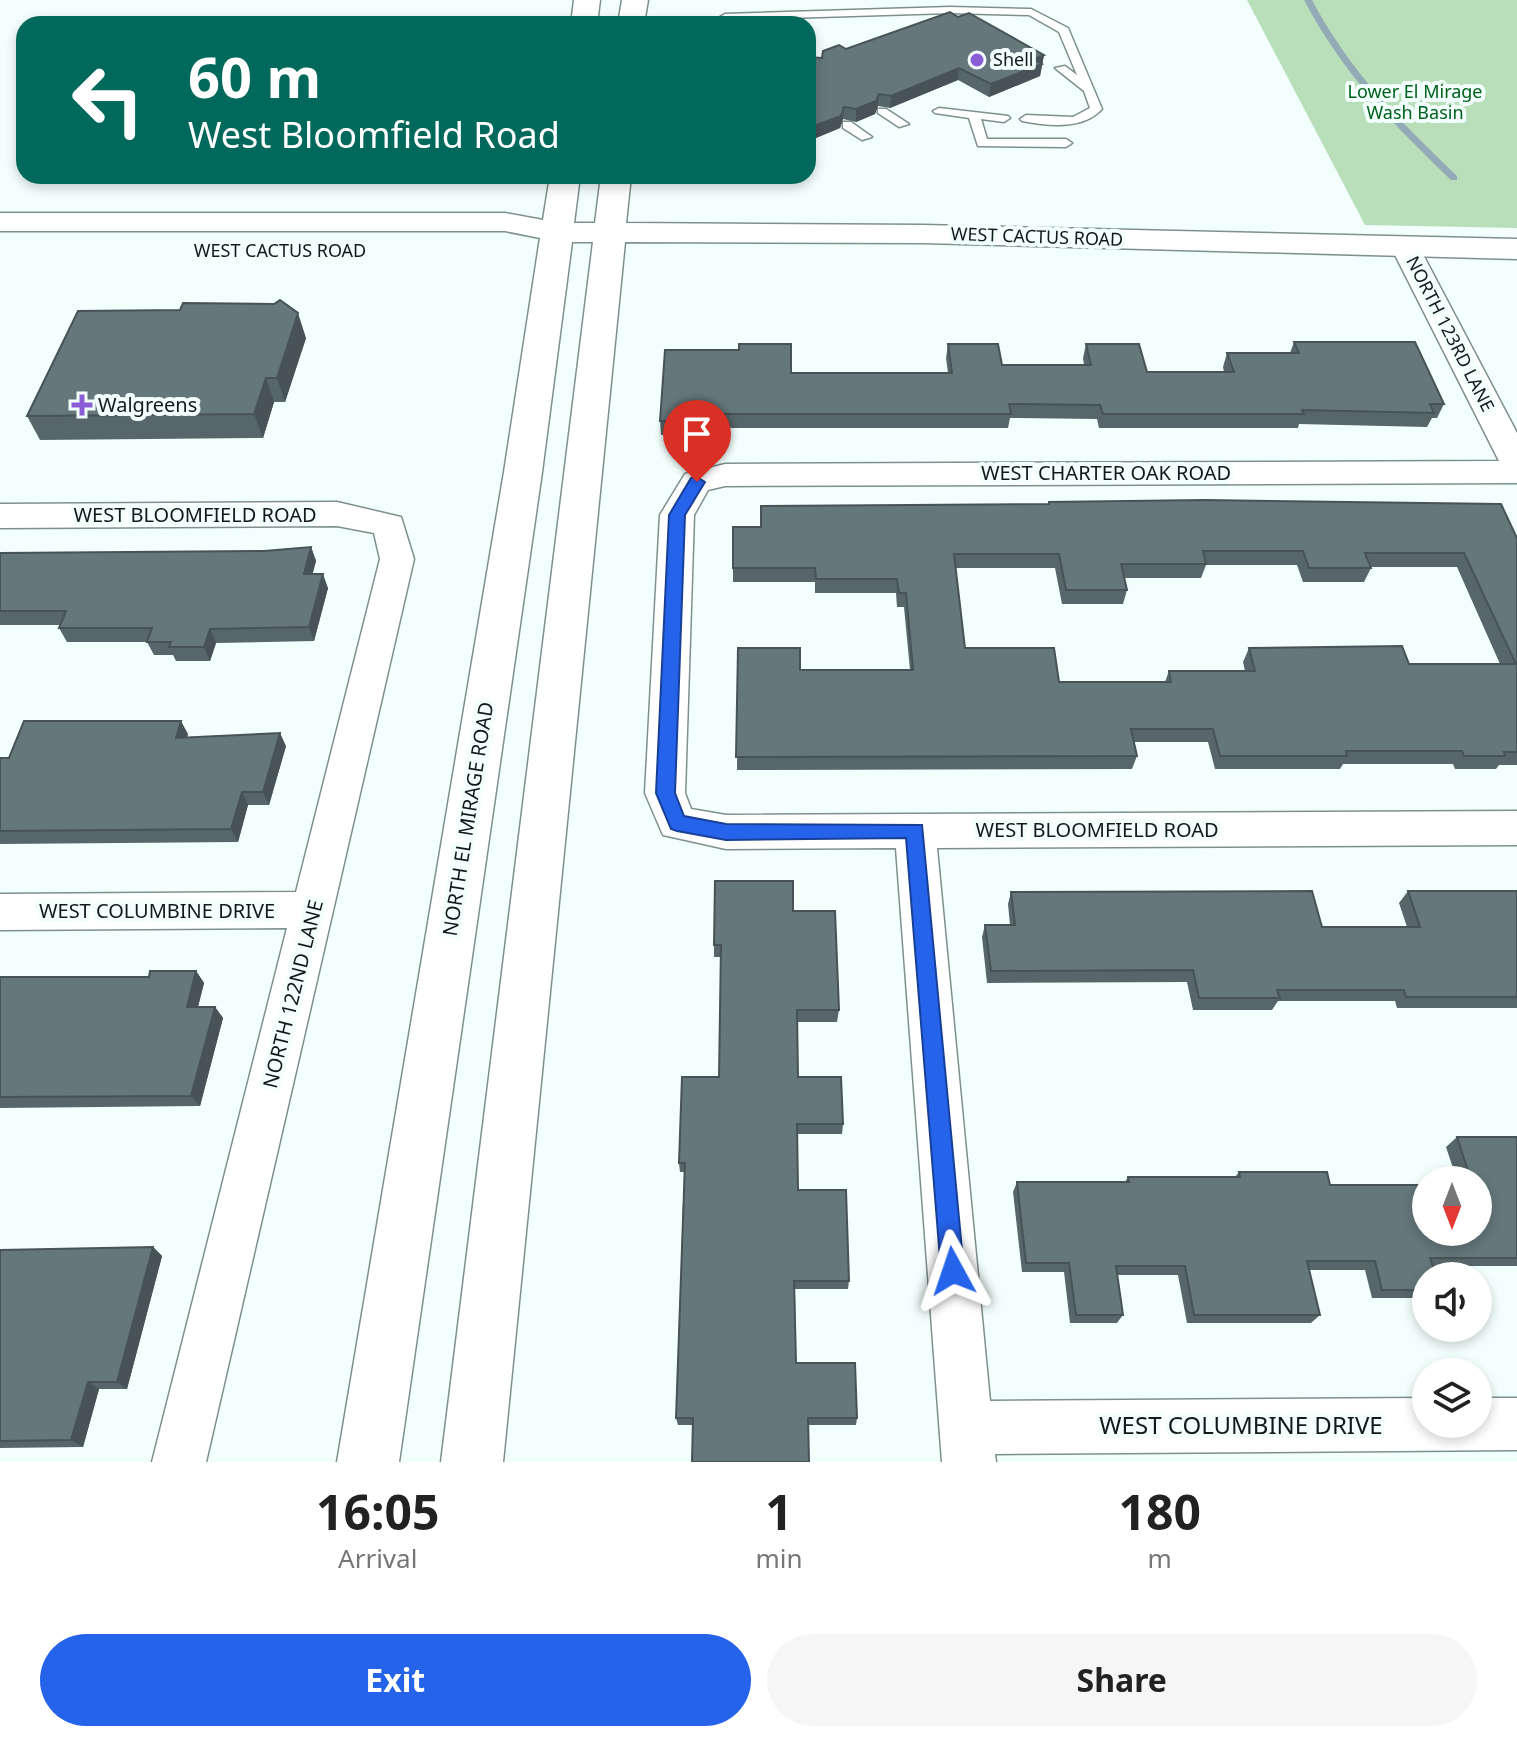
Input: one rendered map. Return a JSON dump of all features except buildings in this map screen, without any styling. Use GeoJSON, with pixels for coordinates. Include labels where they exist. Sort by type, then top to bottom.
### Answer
{"type":"FeatureCollection","features":[{"type":"Feature","properties":{"kind":"main road","name":"NORTH EL MIRAGE ROAD"},"geometry":{"type":"LineString","coordinates":[[368,1462],[523,472],[564,184]]}},
{"type":"Feature","properties":{"kind":"main road"},"geometry":{"type":"LineString","coordinates":[[472,1462],[615,184]]}},
{"type":"Feature","properties":{"kind":"main road","name":"WEST CACTUS ROAD"},"geometry":{"type":"LineString","coordinates":[[0,222],[505,222],[557,232],[923,234],[1517,249]]}},
{"type":"Feature","properties":{"kind":"main road","name":"WEST CACTUS ROAD"},"geometry":{"type":"LineString","coordinates":[[0,251],[511,250],[557,232]]}},
{"type":"Feature","properties":{"kind":"street","name":"NORTH 123RD LANE"},"geometry":{"type":"LineString","coordinates":[[1405,247],[1517,464]]}},
{"type":"Feature","properties":{"kind":"street","name":"WEST CHARTER OAK ROAD"},"geometry":{"type":"LineString","coordinates":[[677,823],[665,793],[677,515],[697,482],[725,475],[1517,472]]}},
{"type":"Feature","properties":{"kind":"street","name":"WEST BLOOMFIELD ROAD"},"geometry":{"type":"LineString","coordinates":[[0,516],[337,514],[389,525]]}},
{"type":"Feature","properties":{"kind":"street","name":"NORTH 122ND LANE"},"geometry":{"type":"LineString","coordinates":[[179,1462],[397,559],[389,525]]}},
{"type":"Feature","properties":{"kind":"street","name":"WEST BLOOMFIELD ROAD"},"geometry":{"type":"LineString","coordinates":[[677,823],[726,832],[1517,828]]}},
{"type":"Feature","properties":{"kind":"street"},"geometry":{"type":"LineString","coordinates":[[915,830],[967,1445]]}},
{"type":"Feature","properties":{"kind":"street","name":"WEST COLUMBINE DRIVE"},"geometry":{"type":"LineString","coordinates":[[0,912],[314,910]]}},
{"type":"Feature","properties":{"kind":"street","name":"WEST COLUMBINE DRIVE"},"geometry":{"type":"LineString","coordinates":[[967,1445],[1517,1424]]}},
{"type":"Feature","properties":{"kind":"lane"},"geometry":{"type":"LineString","coordinates":[[950,10],[970,19]]}},
{"type":"Feature","properties":{"kind":"lane"},"geometry":{"type":"LineString","coordinates":[[757,16],[950,10],[1031,12],[1064,30],[1096,109],[1091,115],[1078,120],[1026,119]]}},
{"type":"Feature","properties":{"kind":"lane"},"geometry":{"type":"LineString","coordinates":[[1061,68],[1089,89]]}},
{"type":"Feature","properties":{"kind":"lane"},"geometry":{"type":"LineString","coordinates":[[882,111],[903,124]]}},
{"type":"Feature","properties":{"kind":"lane"},"geometry":{"type":"LineString","coordinates":[[939,111],[1004,118]]}},
{"type":"Feature","properties":{"kind":"lane"},"geometry":{"type":"LineString","coordinates":[[974,115],[982,143],[1066,143]]}},
{"type":"Feature","properties":{"kind":"lane"},"geometry":{"type":"LineString","coordinates":[[847,125],[866,137]]}},
{"type":"Feature","properties":{"kind":"green space","name":"Lower El Mirage Wash Basin"},"geometry":{"type":"Polygon","coordinates":[[[1247,0],[1517,0],[1517,228],[1365,225],[1247,0]]]}},
{"type":"Feature","properties":{"kind":"waterway"},"geometry":{"type":"LineString","coordinates":[[1308,0],[1322,27],[1355,75],[1392,117],[1454,178]]}},
{"type":"Feature","properties":{"kind":"place","name":"Shell"},"geometry":{"type":"Point","coordinates":[977,60]}},
{"type":"Feature","properties":{"kind":"place","name":"Walgreens"},"geometry":{"type":"Point","coordinates":[82,405]}},
{"type":"Feature","properties":{"kind":"route"},"geometry":{"type":"LineString","coordinates":[[697,482],[677,515],[665,793],[677,823],[726,832],[915,830],[953,1271]]}}]}
